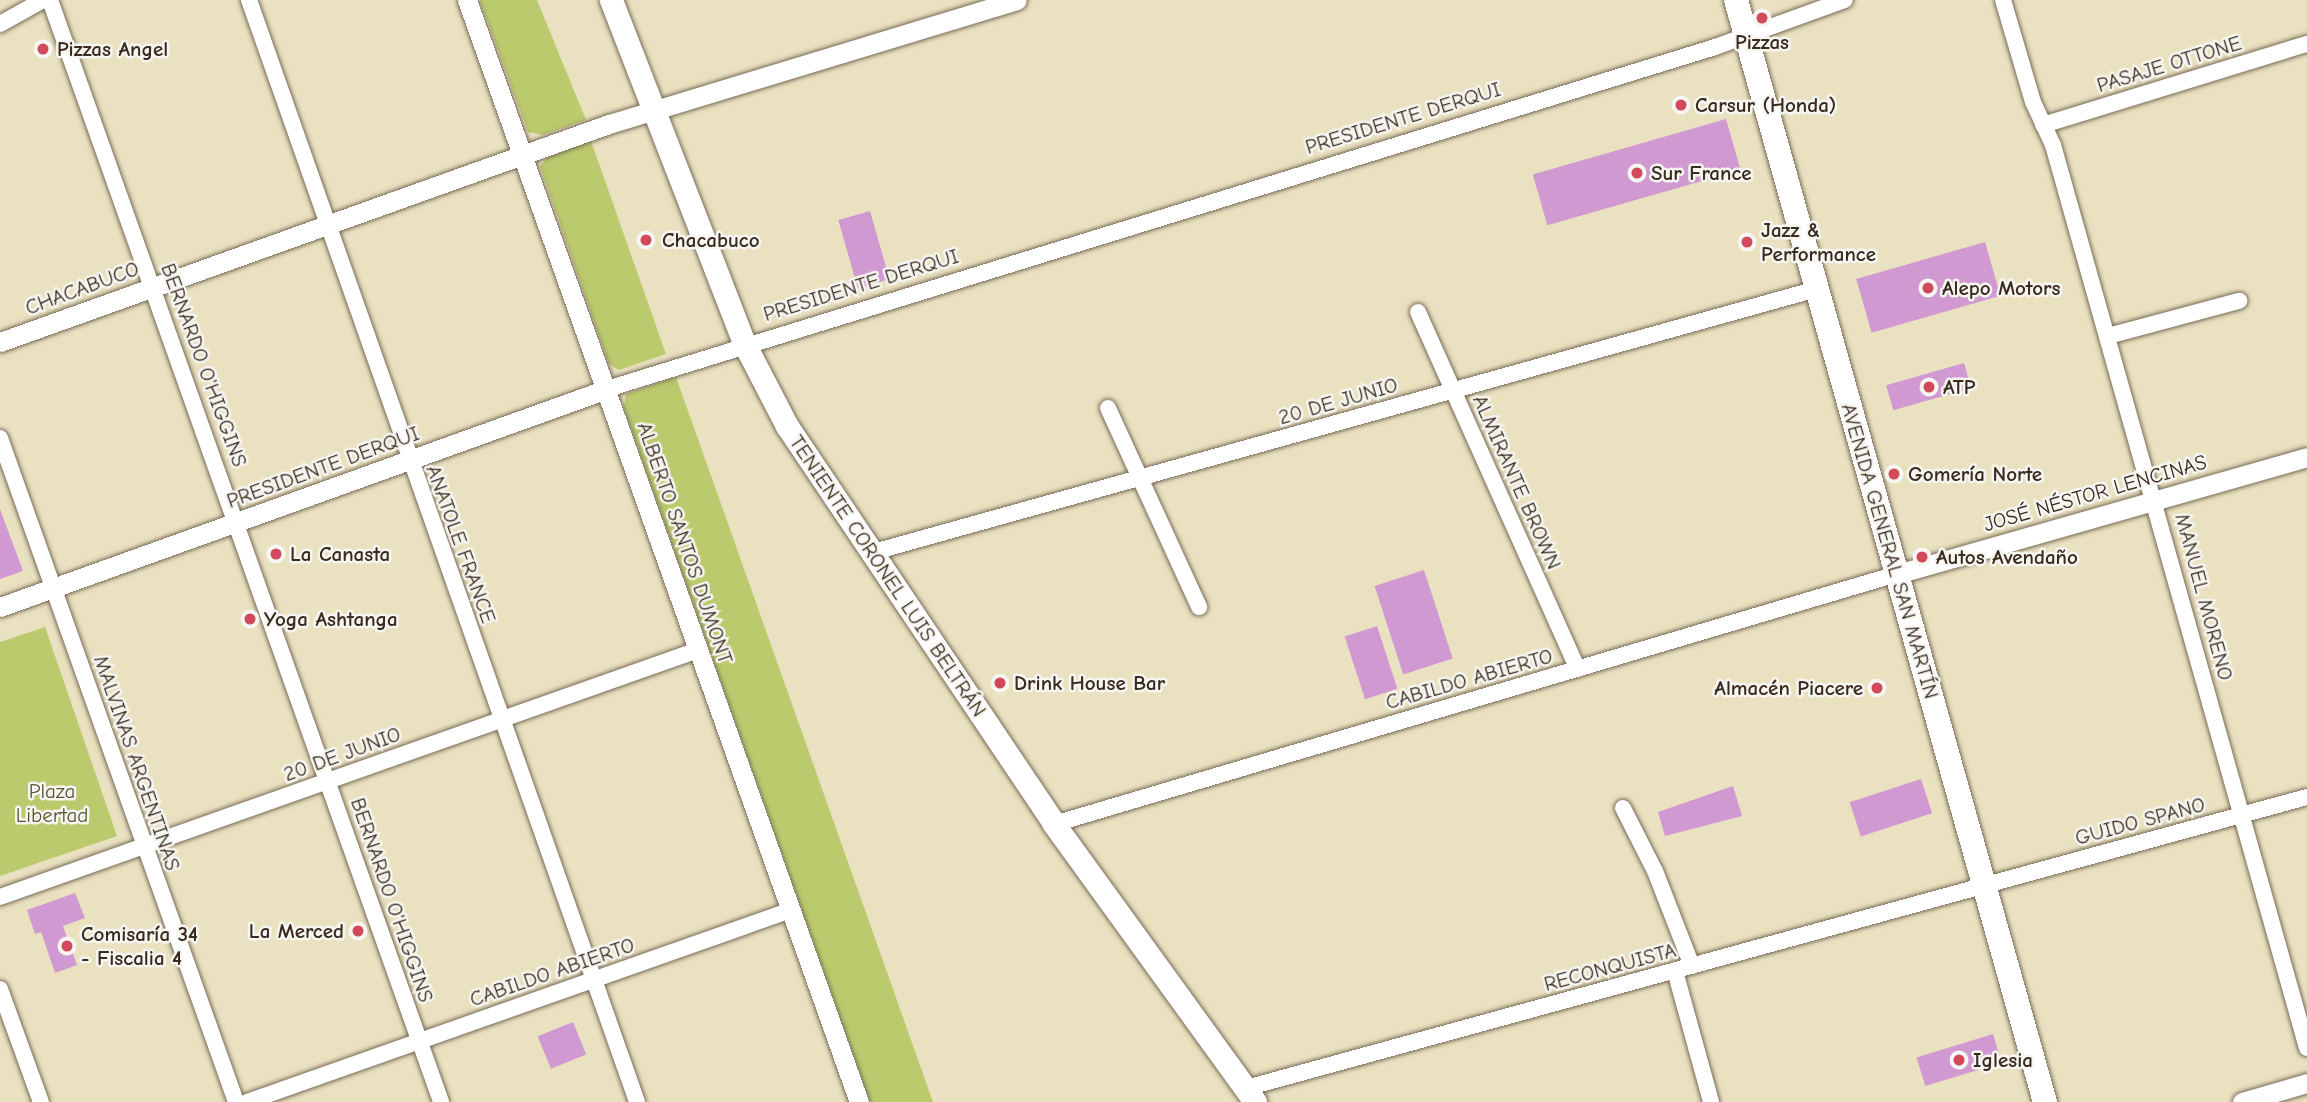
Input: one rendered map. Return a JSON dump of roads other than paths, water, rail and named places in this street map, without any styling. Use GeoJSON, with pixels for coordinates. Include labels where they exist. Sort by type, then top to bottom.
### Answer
{"type":"FeatureCollection","features":[{"type":"Feature","properties":{"kind":"main road","name":"TENIENTE CORONEL LUIS BELTRÁN"},"geometry":{"type":"LineString","coordinates":[[611,0],[745,345],[787,426],[1054,824],[1250,1095]]}},
{"type":"Feature","properties":{"kind":"main road","name":"AVENIDA GENERAL SAN MARTÍN"},"geometry":{"type":"LineString","coordinates":[[1736,0],[2045,1102]]}},
{"type":"Feature","properties":{"kind":"street"},"geometry":{"type":"LineString","coordinates":[[0,24],[43,0]]}},
{"type":"Feature","properties":{"kind":"street","name":"BERNARDO O'HIGGINS"},"geometry":{"type":"LineString","coordinates":[[50,0],[155,286],[441,1102]]}},
{"type":"Feature","properties":{"kind":"street","name":"ANATOLE FRANCE"},"geometry":{"type":"LineString","coordinates":[[249,0],[408,460],[637,1102]]}},
{"type":"Feature","properties":{"kind":"street","name":"ALBERTO SANTOS DUMONT"},"geometry":{"type":"LineString","coordinates":[[467,0],[859,1102]]}},
{"type":"Feature","properties":{"kind":"street","name":"CHACABUCO"},"geometry":{"type":"LineString","coordinates":[[0,342],[656,111],[1017,0]]}},
{"type":"Feature","properties":{"kind":"street","name":"PRESIDENTE DERQUI"},"geometry":{"type":"LineString","coordinates":[[0,607],[607,389],[1746,34],[1845,0]]}},
{"type":"Feature","properties":{"kind":"street","name":"MANUEL MORENO"},"geometry":{"type":"LineString","coordinates":[[2004,0],[2043,125],[2053,145],[2307,1048]]}},
{"type":"Feature","properties":{"kind":"street","name":"PASAJE OTTONE"},"geometry":{"type":"LineString","coordinates":[[2043,125],[2307,44]]}},
{"type":"Feature","properties":{"kind":"street","name":"20 DE JUNIO"},"geometry":{"type":"LineString","coordinates":[[870,553],[1817,289]]}},
{"type":"Feature","properties":{"kind":"street"},"geometry":{"type":"LineString","coordinates":[[2108,337],[2239,301]]}},
{"type":"Feature","properties":{"kind":"street","name":"ALMIRANTE BROWN"},"geometry":{"type":"LineString","coordinates":[[1418,312],[1578,669]]}},
{"type":"Feature","properties":{"kind":"street"},"geometry":{"type":"LineString","coordinates":[[1108,408],[1199,607]]}},
{"type":"Feature","properties":{"kind":"street","name":"MALVINAS ARGENTINAS"},"geometry":{"type":"LineString","coordinates":[[0,438],[236,1102]]}},
{"type":"Feature","properties":{"kind":"street","name":"JOSÉ NÉSTOR LENCINAS"},"geometry":{"type":"LineString","coordinates":[[1897,574],[2307,457]]}},
{"type":"Feature","properties":{"kind":"street","name":"CABILDO ABIERTO"},"geometry":{"type":"LineString","coordinates":[[1054,824],[1897,574]]}},
{"type":"Feature","properties":{"kind":"street","name":"20 DE JUNIO"},"geometry":{"type":"LineString","coordinates":[[0,897],[698,650]]}},
{"type":"Feature","properties":{"kind":"street","name":"GUIDO SPANO"},"geometry":{"type":"LineString","coordinates":[[1985,886],[2307,797]]}},
{"type":"Feature","properties":{"kind":"street"},"geometry":{"type":"LineString","coordinates":[[1623,808],[1656,872],[1692,966]]}},
{"type":"Feature","properties":{"kind":"street","name":"RECONQUISTA"},"geometry":{"type":"LineString","coordinates":[[1250,1095],[1692,966],[1985,886]]}},
{"type":"Feature","properties":{"kind":"street","name":"CABILDO ABIERTO"},"geometry":{"type":"LineString","coordinates":[[247,1102],[791,910]]}},
{"type":"Feature","properties":{"kind":"street"},"geometry":{"type":"LineString","coordinates":[[1675,971],[1711,1102]]}},
{"type":"Feature","properties":{"kind":"street"},"geometry":{"type":"LineString","coordinates":[[0,989],[41,1102]]}},
{"type":"Feature","properties":{"kind":"street"},"geometry":{"type":"LineString","coordinates":[[2242,1102],[2269,1099],[2307,1083]]}},
{"type":"Feature","properties":{"kind":"place","name":"Pizzas"},"geometry":{"type":"Point","coordinates":[1762,18]}},
{"type":"Feature","properties":{"kind":"place","name":"Pizzas Angel"},"geometry":{"type":"Point","coordinates":[43,49]}},
{"type":"Feature","properties":{"kind":"place","name":"Carsur (Honda)"},"geometry":{"type":"Point","coordinates":[1681,105]}},
{"type":"Feature","properties":{"kind":"place","name":"Sur France"},"geometry":{"type":"Point","coordinates":[1637,173]}},
{"type":"Feature","properties":{"kind":"place","name":"Chacabuco"},"geometry":{"type":"Point","coordinates":[646,240]}},
{"type":"Feature","properties":{"kind":"place","name":"Jazz & Performance"},"geometry":{"type":"Point","coordinates":[1747,242]}},
{"type":"Feature","properties":{"kind":"place","name":"Alepo Motors"},"geometry":{"type":"Point","coordinates":[1928,288]}},
{"type":"Feature","properties":{"kind":"place","name":"ATP"},"geometry":{"type":"Point","coordinates":[1929,387]}},
{"type":"Feature","properties":{"kind":"place","name":"Gomería Norte"},"geometry":{"type":"Point","coordinates":[1894,474]}},
{"type":"Feature","properties":{"kind":"place","name":"La Canasta"},"geometry":{"type":"Point","coordinates":[276,554]}},
{"type":"Feature","properties":{"kind":"place","name":"Autos Avendaño"},"geometry":{"type":"Point","coordinates":[1922,557]}},
{"type":"Feature","properties":{"kind":"place","name":"Yoga Ashtanga"},"geometry":{"type":"Point","coordinates":[250,619]}},
{"type":"Feature","properties":{"kind":"place","name":"Drink House Bar"},"geometry":{"type":"Point","coordinates":[1000,683]}},
{"type":"Feature","properties":{"kind":"place","name":"Almacén Piacere"},"geometry":{"type":"Point","coordinates":[1877,688]}},
{"type":"Feature","properties":{"kind":"place","name":"La Merced"},"geometry":{"type":"Point","coordinates":[358,931]}},
{"type":"Feature","properties":{"kind":"place","name":"Comisaría 34 - Fiscalia 4"},"geometry":{"type":"Point","coordinates":[67,946]}},
{"type":"Feature","properties":{"kind":"place","name":"Iglesia"},"geometry":{"type":"Point","coordinates":[1959,1060]}},
{"type":"Feature","properties":{"kind":"park label","name":"Plaza Libertad"},"geometry":{"type":"Point","coordinates":[52,803]}}]}
